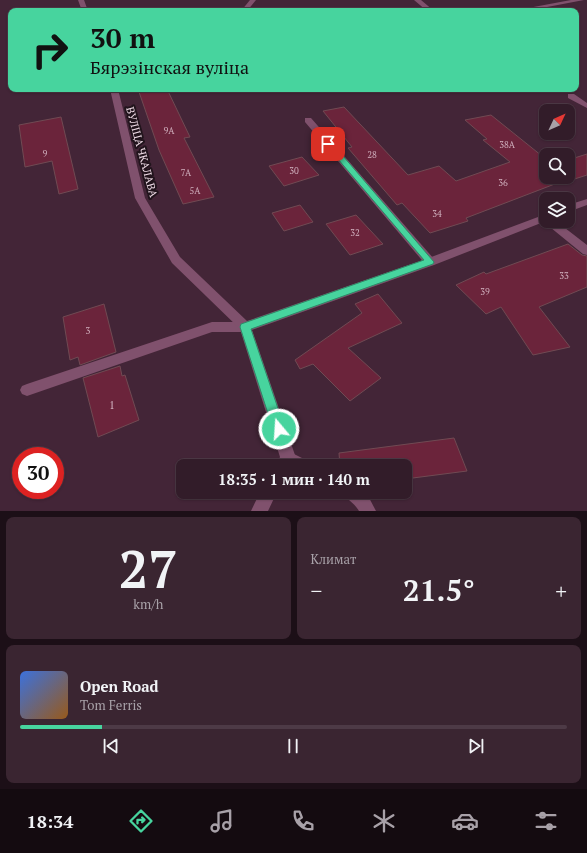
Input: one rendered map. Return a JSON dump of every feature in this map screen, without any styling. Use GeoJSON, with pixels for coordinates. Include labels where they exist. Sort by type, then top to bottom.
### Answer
{"type":"FeatureCollection","features":[{"type":"Feature","properties":{"kind":"street"},"geometry":{"type":"LineString","coordinates":[[246,8],[253,0]]}},
{"type":"Feature","properties":{"kind":"street"},"geometry":{"type":"LineString","coordinates":[[417,0],[426,8]]}},
{"type":"Feature","properties":{"kind":"street"},"geometry":{"type":"LineString","coordinates":[[533,8],[581,0]]}},
{"type":"Feature","properties":{"kind":"street","name":"ВУЛІЦА ЧКАЛАВА"},"geometry":{"type":"LineString","coordinates":[[115,92],[140,198],[176,260],[245,327]]}},
{"type":"Feature","properties":{"kind":"street"},"geometry":{"type":"LineString","coordinates":[[571,96],[587,106]]}},
{"type":"Feature","properties":{"kind":"street"},"geometry":{"type":"LineString","coordinates":[[308,120],[430,262]]}},
{"type":"Feature","properties":{"kind":"street"},"geometry":{"type":"LineString","coordinates":[[575,206],[587,202]]}},
{"type":"Feature","properties":{"kind":"street"},"geometry":{"type":"LineString","coordinates":[[27,390],[212,327],[245,327],[430,262],[539,222]]}},
{"type":"Feature","properties":{"kind":"street"},"geometry":{"type":"LineString","coordinates":[[558,228],[587,251]]}},
{"type":"Feature","properties":{"kind":"street"},"geometry":{"type":"LineString","coordinates":[[245,327],[285,459]]}},
{"type":"Feature","properties":{"kind":"street"},"geometry":{"type":"LineString","coordinates":[[259,511],[265,499]]}},
{"type":"Feature","properties":{"kind":"street"},"geometry":{"type":"LineString","coordinates":[[361,499],[368,511]]}},
{"type":"Feature","properties":{"kind":"building"},"geometry":{"type":"Polygon","coordinates":[[[139,92],[168,92],[190,137],[184,138],[214,197],[183,204],[159,150],[139,92]]]}},
{"type":"Feature","properties":{"kind":"building"},"geometry":{"type":"Polygon","coordinates":[[[344,107],[408,175],[439,166],[456,181],[510,162],[483,140],[487,139],[465,120],[491,115],[539,154],[539,184],[555,184],[466,218],[468,221],[430,233],[402,203],[397,205],[348,148],[352,147],[323,111],[344,107]]]}},
{"type":"Feature","properties":{"kind":"building"},"geometry":{"type":"Polygon","coordinates":[[[61,117],[78,189],[59,194],[52,161],[25,167],[19,125],[61,117]]]}},
{"type":"Feature","properties":{"kind":"building"},"geometry":{"type":"Polygon","coordinates":[[[587,154],[587,175],[575,179],[575,158],[587,154]]]}},
{"type":"Feature","properties":{"kind":"building"},"geometry":{"type":"Polygon","coordinates":[[[302,157],[319,175],[284,186],[269,166],[302,157]]]}},
{"type":"Feature","properties":{"kind":"building"},"geometry":{"type":"Polygon","coordinates":[[[300,205],[313,222],[284,231],[272,213],[300,205]]]}},
{"type":"Feature","properties":{"kind":"building"},"geometry":{"type":"Polygon","coordinates":[[[356,215],[383,244],[350,255],[326,224],[356,215]]]}},
{"type":"Feature","properties":{"kind":"building"},"geometry":{"type":"Polygon","coordinates":[[[568,244],[582,255],[587,256],[587,287],[539,307],[570,347],[533,355],[501,307],[486,314],[456,285],[484,272],[486,274],[568,244]]]}},
{"type":"Feature","properties":{"kind":"building"},"geometry":{"type":"Polygon","coordinates":[[[378,294],[402,323],[348,348],[381,378],[350,401],[313,364],[300,369],[295,360],[362,313],[355,304],[378,294]]]}},
{"type":"Feature","properties":{"kind":"building"},"geometry":{"type":"Polygon","coordinates":[[[104,304],[116,352],[80,365],[78,357],[70,360],[63,317],[104,304]]]}},
{"type":"Feature","properties":{"kind":"building"},"geometry":{"type":"Polygon","coordinates":[[[120,366],[122,376],[125,375],[139,420],[98,437],[83,378],[120,366]]]}},
{"type":"Feature","properties":{"kind":"building"},"geometry":{"type":"Polygon","coordinates":[[[454,438],[467,471],[412,478],[412,459],[339,459],[339,453],[454,438]]]}},
{"type":"Feature","properties":{"kind":"route"},"geometry":{"type":"LineString","coordinates":[[279,429],[245,327],[430,262],[328,144]]}}]}
